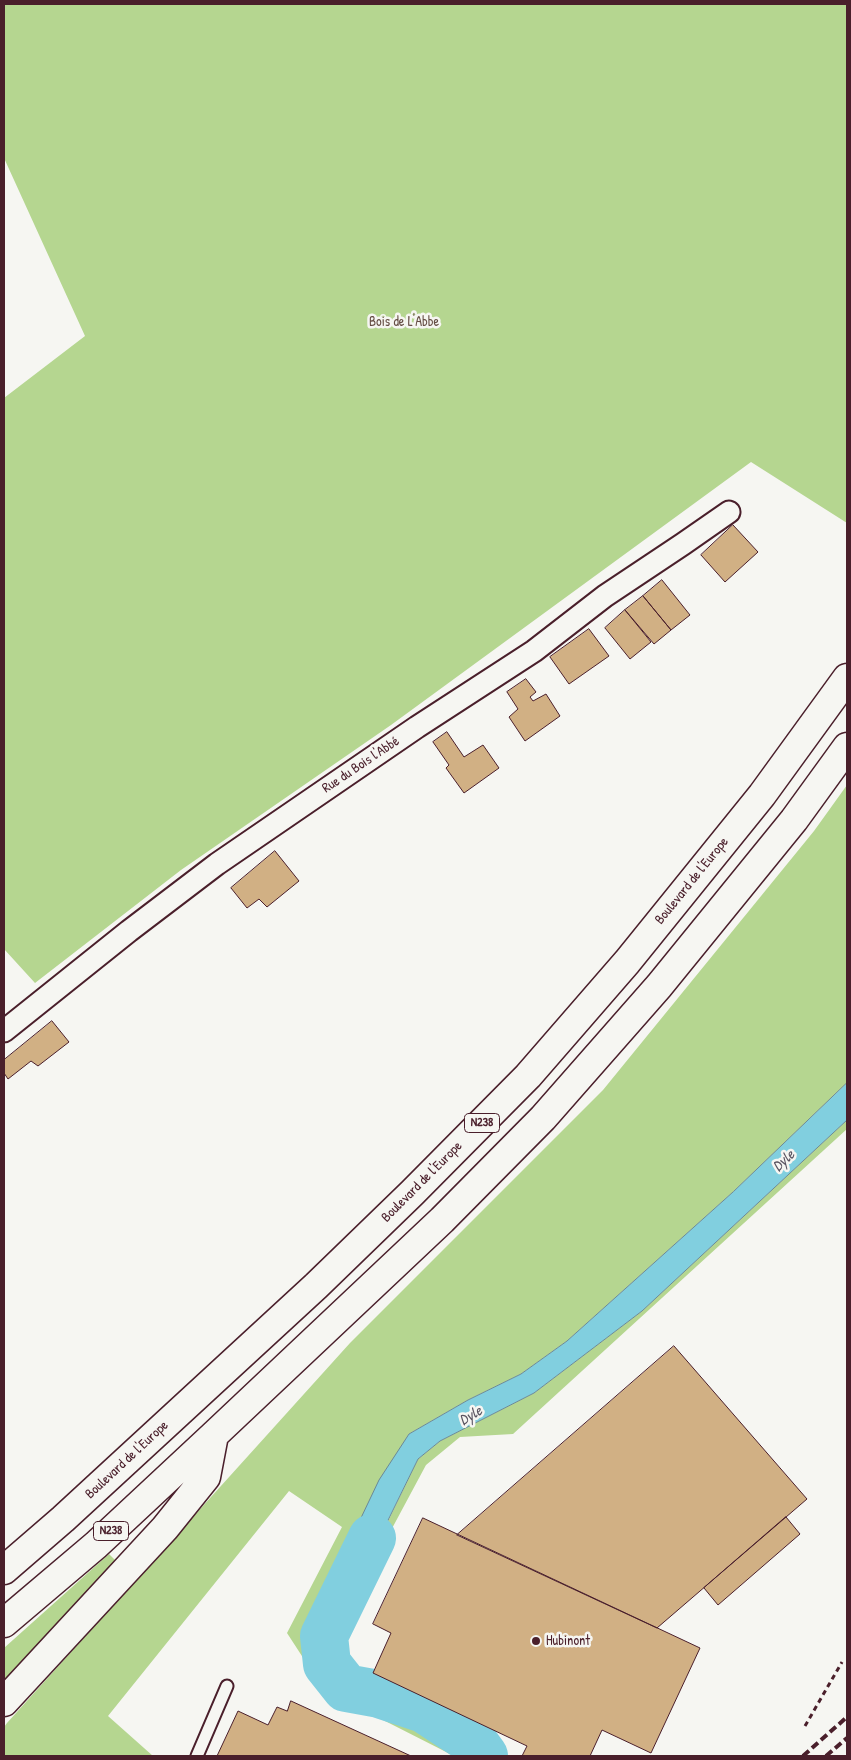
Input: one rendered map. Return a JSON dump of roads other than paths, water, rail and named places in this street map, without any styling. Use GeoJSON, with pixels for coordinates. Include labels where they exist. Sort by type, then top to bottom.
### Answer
{"type":"FeatureCollection","features":[{"type":"Feature","properties":{"kind":"highway","name":"Boulevard de l'Europe"},"geometry":{"type":"LineString","coordinates":[[4,1570],[63,1519],[316,1286],[528,1076],[627,962],[762,795],[847,678]]}},
{"type":"Feature","properties":{"kind":"highway","name":"N238"},"geometry":{"type":"LineString","coordinates":[[4,1623],[96,1545],[214,1435],[442,1220],[543,1118],[659,986],[794,820],[847,747]]}},
{"type":"Feature","properties":{"kind":"highway"},"geometry":{"type":"LineString","coordinates":[[4,1702],[165,1528],[206,1477],[214,1435]]}},
{"type":"Feature","properties":{"kind":"street","name":"Rue du Bois l'Abbé"},"geometry":{"type":"LineString","coordinates":[[4,1031],[129,931],[217,864],[417,727],[534,651],[605,596],[729,512]]}},
{"type":"Feature","properties":{"kind":"lane"},"geometry":{"type":"LineString","coordinates":[[197,1756],[227,1686]]}},
{"type":"Feature","properties":{"kind":"water"},"geometry":{"type":"Polygon","coordinates":[[[847,1083],[847,1120],[642,1311],[534,1393],[440,1441],[418,1459],[348,1602],[331,1581],[379,1480],[409,1434],[468,1400],[521,1374],[567,1341],[733,1192],[847,1083]]]}},
{"type":"Feature","properties":{"kind":"waterway","name":"Dyle"},"geometry":{"type":"LineString","coordinates":[[372,1538],[324,1636],[327,1664],[346,1688],[379,1694],[424,1709],[473,1741],[484,1756]]}},
{"type":"Feature","properties":{"kind":"railway"},"geometry":{"type":"LineString","coordinates":[[803,1756],[847,1717]]}},
{"type":"Feature","properties":{"kind":"railway"},"geometry":{"type":"LineString","coordinates":[[826,1756],[847,1738]]}},
{"type":"Feature","properties":{"kind":"place","name":"Hubinont"},"geometry":{"type":"Point","coordinates":[536,1641]}},
{"type":"Feature","properties":{"kind":"park label","name":"Bois de L'Abbe"},"geometry":{"type":"Point","coordinates":[404,322]}}]}
